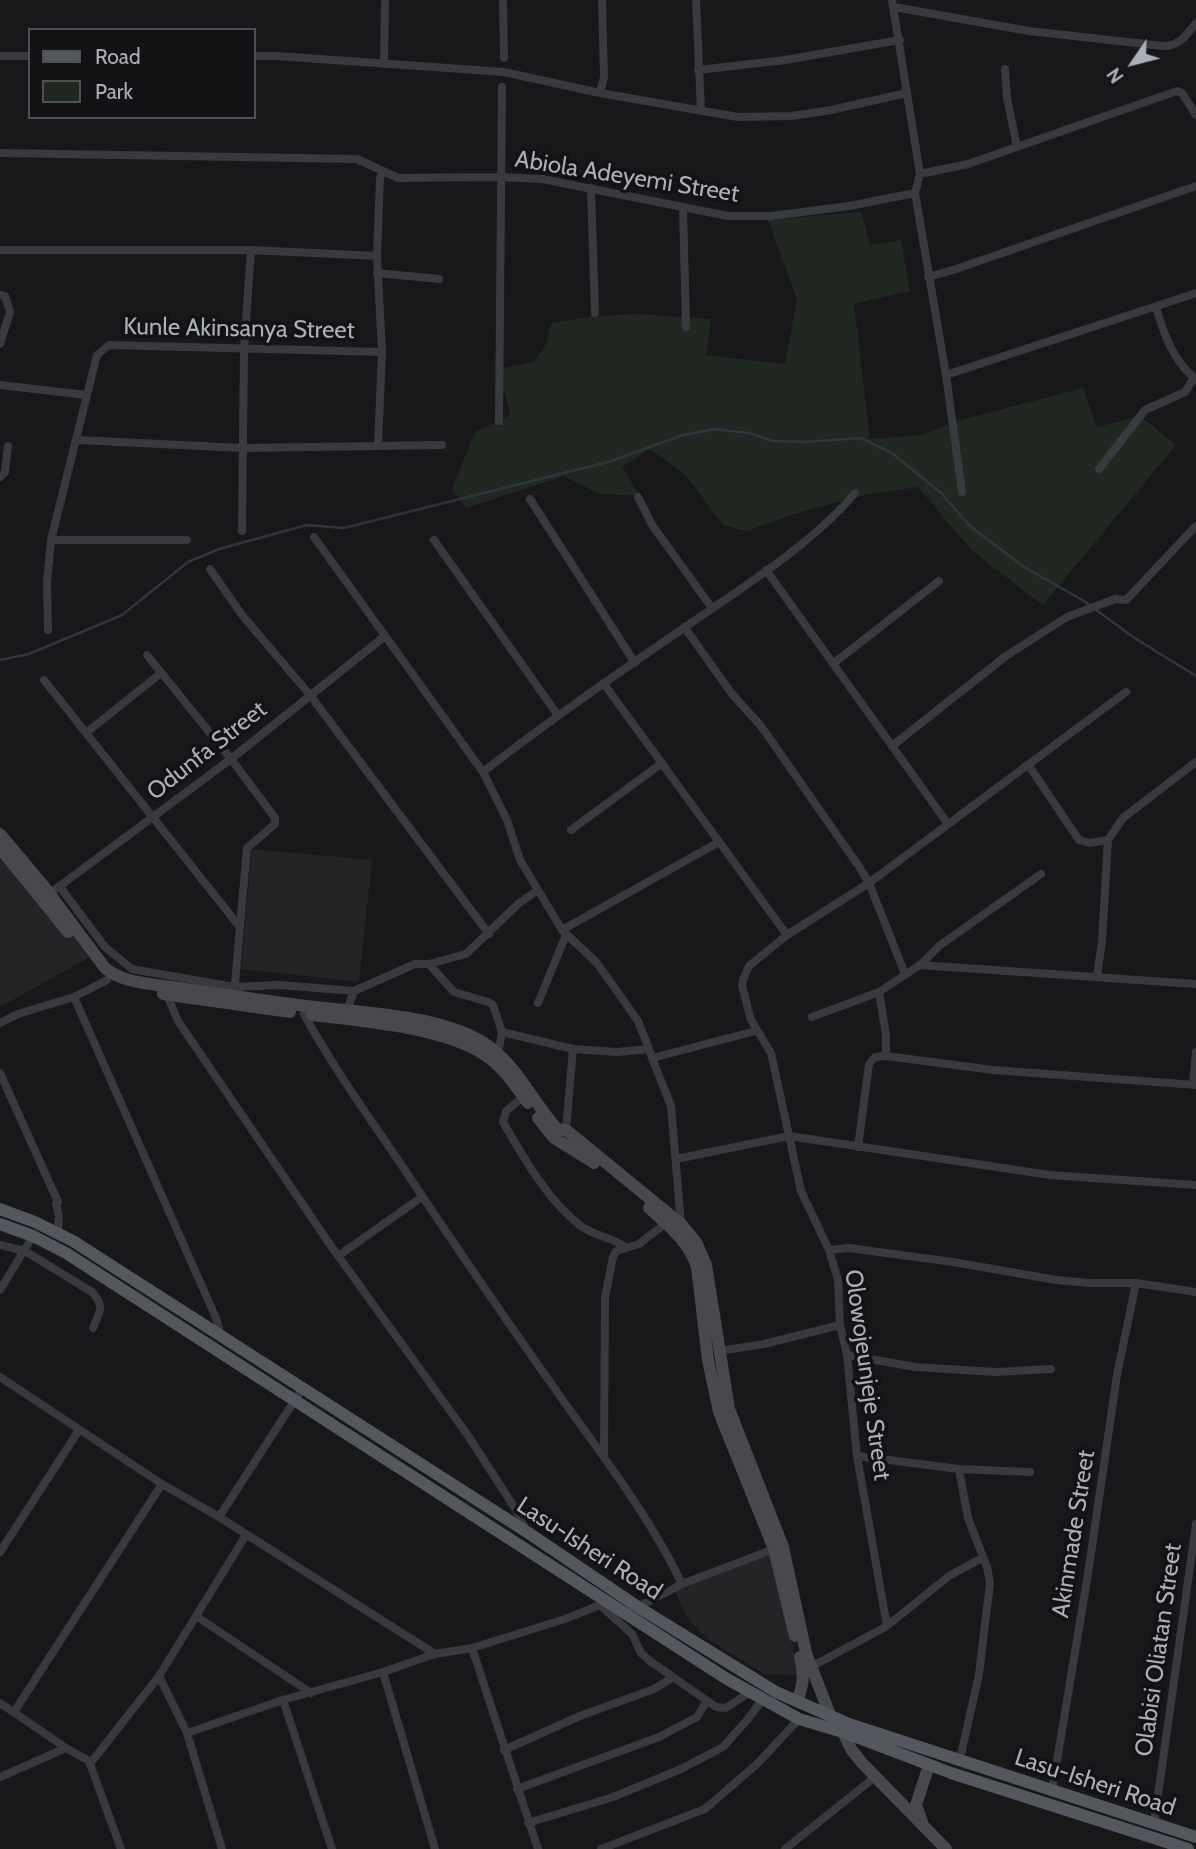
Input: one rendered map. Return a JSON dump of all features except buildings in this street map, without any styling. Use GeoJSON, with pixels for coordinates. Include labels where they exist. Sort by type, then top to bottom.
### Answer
{"type":"FeatureCollection","features":[{"type":"Feature","properties":{"kind":"main road"},"geometry":{"type":"LineString","coordinates":[[0,834],[54,891],[105,968],[121,978],[157,979],[234,990],[306,1010],[347,1010],[447,1027],[471,1035],[498,1054],[517,1073],[557,1129],[566,1130],[681,1224],[696,1242],[706,1265],[729,1409],[787,1559],[810,1667],[830,1715]]}},
{"type":"Feature","properties":{"kind":"main road"},"geometry":{"type":"LineString","coordinates":[[0,848],[107,980],[126,988],[167,995],[306,1010],[406,1029],[465,1044],[496,1063],[554,1138],[601,1168],[666,1223],[688,1246],[697,1267],[708,1360],[719,1412],[774,1549],[803,1667],[803,1686],[797,1700]]}},
{"type":"Feature","properties":{"kind":"main road","name":"Lasu-Isheri Road"},"geometry":{"type":"LineString","coordinates":[[0,1209],[58,1233],[221,1336],[299,1394],[603,1603],[799,1719],[843,1732],[929,1765],[1188,1849]]}},
{"type":"Feature","properties":{"kind":"main road","name":"Lasu-Isheri Road"},"geometry":{"type":"LineString","coordinates":[[0,1224],[33,1236],[66,1253],[527,1532],[638,1607],[776,1692],[849,1724],[1196,1837]]}},
{"type":"Feature","properties":{"kind":"main road"},"geometry":{"type":"LineString","coordinates":[[843,1732],[850,1749],[946,1849]]}},
{"type":"Feature","properties":{"kind":"main road"},"geometry":{"type":"LineString","coordinates":[[923,1826],[916,1805],[929,1765]]}},
{"type":"Feature","properties":{"kind":"street"},"geometry":{"type":"LineString","coordinates":[[384,64],[385,0]]}},
{"type":"Feature","properties":{"kind":"street"},"geometry":{"type":"LineString","coordinates":[[503,0],[504,58]]}},
{"type":"Feature","properties":{"kind":"street"},"geometry":{"type":"LineString","coordinates":[[600,93],[604,77],[602,0]]}},
{"type":"Feature","properties":{"kind":"street"},"geometry":{"type":"LineString","coordinates":[[696,0],[701,111]]}},
{"type":"Feature","properties":{"kind":"street"},"geometry":{"type":"LineString","coordinates":[[961,492],[946,375],[915,193],[920,174],[893,4],[1029,32],[1163,47],[1183,40],[1196,23]]}},
{"type":"Feature","properties":{"kind":"street"},"geometry":{"type":"LineString","coordinates":[[698,70],[785,60],[900,40]]}},
{"type":"Feature","properties":{"kind":"street"},"geometry":{"type":"LineString","coordinates":[[0,56],[28,56]]}},
{"type":"Feature","properties":{"kind":"street"},"geometry":{"type":"LineString","coordinates":[[256,56],[504,72],[600,93],[738,117],[792,116],[907,93]]}},
{"type":"Feature","properties":{"kind":"street"},"geometry":{"type":"LineString","coordinates":[[1005,69],[1007,98],[1017,147]]}},
{"type":"Feature","properties":{"kind":"street"},"geometry":{"type":"LineString","coordinates":[[499,421],[502,86]]}},
{"type":"Feature","properties":{"kind":"street"},"geometry":{"type":"LineString","coordinates":[[920,174],[968,164],[1177,91],[1182,93],[1196,115]]}},
{"type":"Feature","properties":{"kind":"street","name":"Abiola Adeyemi Street"},"geometry":{"type":"LineString","coordinates":[[0,153],[357,159],[398,178],[542,179],[728,216],[771,216],[849,206],[915,193]]}},
{"type":"Feature","properties":{"kind":"street"},"geometry":{"type":"LineString","coordinates":[[378,445],[382,352],[377,256],[380,178],[383,173]]}},
{"type":"Feature","properties":{"kind":"street"},"geometry":{"type":"LineString","coordinates":[[928,277],[1196,186]]}},
{"type":"Feature","properties":{"kind":"street"},"geometry":{"type":"LineString","coordinates":[[591,188],[595,313]]}},
{"type":"Feature","properties":{"kind":"street"},"geometry":{"type":"LineString","coordinates":[[683,207],[686,327]]}},
{"type":"Feature","properties":{"kind":"street"},"geometry":{"type":"LineString","coordinates":[[0,250],[251,250],[377,256]]}},
{"type":"Feature","properties":{"kind":"street"},"geometry":{"type":"LineString","coordinates":[[242,531],[244,349],[251,250]]}},
{"type":"Feature","properties":{"kind":"street"},"geometry":{"type":"LineString","coordinates":[[377,273],[439,279]]}},
{"type":"Feature","properties":{"kind":"street"},"geometry":{"type":"LineString","coordinates":[[946,375],[1196,293]]}},
{"type":"Feature","properties":{"kind":"street"},"geometry":{"type":"LineString","coordinates":[[0,295],[5,296],[10,312],[0,344]]}},
{"type":"Feature","properties":{"kind":"street"},"geometry":{"type":"LineString","coordinates":[[1099,469],[1144,410],[1185,391],[1195,379],[1187,372],[1165,339],[1156,307]]}},
{"type":"Feature","properties":{"kind":"street","name":"Kunle Akinsanya Street"},"geometry":{"type":"LineString","coordinates":[[48,630],[47,582],[51,540],[97,355],[109,345],[382,352]]}},
{"type":"Feature","properties":{"kind":"street"},"geometry":{"type":"LineString","coordinates":[[0,385],[86,395]]}},
{"type":"Feature","properties":{"kind":"street"},"geometry":{"type":"LineString","coordinates":[[77,440],[243,448],[442,445]]}},
{"type":"Feature","properties":{"kind":"street"},"geometry":{"type":"LineString","coordinates":[[0,477],[5,472],[8,446]]}},
{"type":"Feature","properties":{"kind":"street"},"geometry":{"type":"LineString","coordinates":[[483,772],[557,714],[635,663],[766,570],[844,506],[855,493]]}},
{"type":"Feature","properties":{"kind":"street"},"geometry":{"type":"LineString","coordinates":[[638,497],[652,525],[712,608]]}},
{"type":"Feature","properties":{"kind":"street"},"geometry":{"type":"LineString","coordinates":[[530,499],[635,663]]}},
{"type":"Feature","properties":{"kind":"street"},"geometry":{"type":"LineString","coordinates":[[892,746],[1006,656],[1067,617],[1115,599],[1126,600],[1195,530]]}},
{"type":"Feature","properties":{"kind":"street"},"geometry":{"type":"LineString","coordinates":[[314,537],[483,772],[507,820],[520,860],[564,932],[597,963],[638,1021],[671,1106],[681,1224]]}},
{"type":"Feature","properties":{"kind":"street"},"geometry":{"type":"LineString","coordinates":[[51,540],[187,540]]}},
{"type":"Feature","properties":{"kind":"street"},"geometry":{"type":"LineString","coordinates":[[434,540],[557,714]]}},
{"type":"Feature","properties":{"kind":"street"},"geometry":{"type":"LineString","coordinates":[[210,569],[242,615],[310,695],[489,934]]}},
{"type":"Feature","properties":{"kind":"street"},"geometry":{"type":"LineString","coordinates":[[766,570],[948,824]]}},
{"type":"Feature","properties":{"kind":"street"},"geometry":{"type":"LineString","coordinates":[[834,663],[939,582]]}},
{"type":"Feature","properties":{"kind":"street"},"geometry":{"type":"LineString","coordinates":[[685,628],[732,694],[761,726],[869,883],[905,974]]}},
{"type":"Feature","properties":{"kind":"street","name":"Odunfa Street"},"geometry":{"type":"LineString","coordinates":[[54,891],[231,759],[385,636]]}},
{"type":"Feature","properties":{"kind":"street"},"geometry":{"type":"LineString","coordinates":[[147,656],[275,818],[275,824],[247,848],[234,990],[280,985],[354,990],[415,964],[429,964],[461,957],[489,934],[518,904],[538,890]]}},
{"type":"Feature","properties":{"kind":"street"},"geometry":{"type":"LineString","coordinates":[[86,733],[161,673]]}},
{"type":"Feature","properties":{"kind":"street"},"geometry":{"type":"LineString","coordinates":[[44,680],[239,926]]}},
{"type":"Feature","properties":{"kind":"street"},"geometry":{"type":"LineString","coordinates":[[604,684],[787,935],[869,883],[1126,692]]}},
{"type":"Feature","properties":{"kind":"street"},"geometry":{"type":"LineString","coordinates":[[1097,976],[1103,928],[1108,840],[1123,818],[1196,762]]}},
{"type":"Feature","properties":{"kind":"street"},"geometry":{"type":"LineString","coordinates":[[571,830],[662,763]]}},
{"type":"Feature","properties":{"kind":"street"},"geometry":{"type":"LineString","coordinates":[[1029,766],[1079,840],[1089,843],[1108,840]]}},
{"type":"Feature","properties":{"kind":"street"},"geometry":{"type":"LineString","coordinates":[[538,1003],[564,932],[719,842]]}},
{"type":"Feature","properties":{"kind":"street"},"geometry":{"type":"LineString","coordinates":[[812,1017],[879,992],[920,965],[939,946],[1041,874]]}},
{"type":"Feature","properties":{"kind":"street","name":"Olowojeunjeje Street"},"geometry":{"type":"LineString","coordinates":[[787,935],[749,966],[743,986],[751,1020],[771,1053],[801,1191],[829,1250],[838,1280],[840,1325],[847,1355],[857,1457],[887,1626]]}},
{"type":"Feature","properties":{"kind":"street"},"geometry":{"type":"LineString","coordinates":[[429,964],[454,992],[493,1005],[502,1032],[498,1054]]}},
{"type":"Feature","properties":{"kind":"street"},"geometry":{"type":"LineString","coordinates":[[920,965],[1196,984]]}},
{"type":"Feature","properties":{"kind":"street"},"geometry":{"type":"LineString","coordinates":[[0,1023],[18,1014],[74,997],[107,980]]}},
{"type":"Feature","properties":{"kind":"street"},"geometry":{"type":"LineString","coordinates":[[312,988],[306,1010],[326,1052],[422,1197],[583,1429],[604,1455],[663,1545],[682,1584]]}},
{"type":"Feature","properties":{"kind":"street"},"geometry":{"type":"LineString","coordinates":[[347,1010],[354,990]]}},
{"type":"Feature","properties":{"kind":"street"},"geometry":{"type":"LineString","coordinates":[[879,992],[886,1027],[886,1056]]}},
{"type":"Feature","properties":{"kind":"street"},"geometry":{"type":"LineString","coordinates":[[167,995],[178,1021],[338,1256],[469,1437],[527,1532]]}},
{"type":"Feature","properties":{"kind":"street"},"geometry":{"type":"LineString","coordinates":[[74,997],[216,1318],[221,1336]]}},
{"type":"Feature","properties":{"kind":"street"},"geometry":{"type":"LineString","coordinates":[[502,1032],[573,1049],[651,1054],[756,1031]]}},
{"type":"Feature","properties":{"kind":"street"},"geometry":{"type":"LineString","coordinates":[[566,1130],[573,1049]]}},
{"type":"Feature","properties":{"kind":"street"},"geometry":{"type":"LineString","coordinates":[[858,1147],[869,1064],[875,1057],[886,1056],[993,1070],[1194,1085],[1196,1052]]}},
{"type":"Feature","properties":{"kind":"street"},"geometry":{"type":"LineString","coordinates":[[0,1073],[58,1202],[58,1233]]}},
{"type":"Feature","properties":{"kind":"street"},"geometry":{"type":"LineString","coordinates":[[523,1097],[506,1111],[503,1122],[528,1165],[576,1222],[593,1234],[619,1242],[625,1247]]}},
{"type":"Feature","properties":{"kind":"street"},"geometry":{"type":"LineString","coordinates":[[676,1159],[789,1136],[1050,1175],[1196,1185]]}},
{"type":"Feature","properties":{"kind":"street"},"geometry":{"type":"LineString","coordinates":[[338,1256],[422,1197]]}},
{"type":"Feature","properties":{"kind":"street"},"geometry":{"type":"LineString","coordinates":[[604,1455],[605,1297],[613,1257],[616,1251],[639,1244],[666,1223]]}},
{"type":"Feature","properties":{"kind":"street"},"geometry":{"type":"LineString","coordinates":[[0,1290],[33,1236]]}},
{"type":"Feature","properties":{"kind":"street"},"geometry":{"type":"LineString","coordinates":[[0,1245],[25,1251],[92,1292],[100,1300],[101,1308],[93,1328]]}},
{"type":"Feature","properties":{"kind":"street"},"geometry":{"type":"LineString","coordinates":[[829,1250],[849,1248],[1074,1282],[1136,1283],[1196,1293]]}},
{"type":"Feature","properties":{"kind":"street","name":"Akinmade Street"},"geometry":{"type":"LineString","coordinates":[[1052,1791],[1088,1574],[1117,1374],[1136,1283]]}},
{"type":"Feature","properties":{"kind":"street"},"geometry":{"type":"LineString","coordinates":[[719,1351],[764,1344],[840,1325]]}},
{"type":"Feature","properties":{"kind":"street"},"geometry":{"type":"LineString","coordinates":[[847,1355],[915,1367],[996,1372],[1051,1369]]}},
{"type":"Feature","properties":{"kind":"street"},"geometry":{"type":"LineString","coordinates":[[0,1377],[162,1485],[219,1517],[435,1654]]}},
{"type":"Feature","properties":{"kind":"street"},"geometry":{"type":"LineString","coordinates":[[219,1517],[299,1394]]}},
{"type":"Feature","properties":{"kind":"street"},"geometry":{"type":"LineString","coordinates":[[0,1552],[79,1430]]}},
{"type":"Feature","properties":{"kind":"street"},"geometry":{"type":"LineString","coordinates":[[857,1457],[959,1469],[1030,1472]]}},
{"type":"Feature","properties":{"kind":"street"},"geometry":{"type":"LineString","coordinates":[[959,1469],[968,1518],[987,1566],[990,1583],[979,1674],[960,1759]]}},
{"type":"Feature","properties":{"kind":"street"},"geometry":{"type":"LineString","coordinates":[[14,1712],[162,1485]]}},
{"type":"Feature","properties":{"kind":"street","name":"Olabisi Oliatan Street"},"geometry":{"type":"LineString","coordinates":[[1154,1824],[1196,1524]]}},
{"type":"Feature","properties":{"kind":"street"},"geometry":{"type":"LineString","coordinates":[[89,1761],[93,1760],[159,1676],[246,1535]]}},
{"type":"Feature","properties":{"kind":"street"},"geometry":{"type":"LineString","coordinates":[[638,1607],[682,1584],[774,1549]]}},
{"type":"Feature","properties":{"kind":"street"},"geometry":{"type":"LineString","coordinates":[[810,1667],[887,1626],[949,1576],[982,1558]]}},
{"type":"Feature","properties":{"kind":"street"},"geometry":{"type":"LineString","coordinates":[[187,1733],[283,1700],[383,1672],[435,1654],[472,1648],[565,1619],[603,1603],[632,1634],[641,1653],[672,1678],[716,1707],[726,1708],[750,1692]]}},
{"type":"Feature","properties":{"kind":"street"},"geometry":{"type":"LineString","coordinates":[[196,1616],[311,1693]]}},
{"type":"Feature","properties":{"kind":"street"},"geometry":{"type":"LineString","coordinates":[[472,1648],[538,1849]]}},
{"type":"Feature","properties":{"kind":"street"},"geometry":{"type":"LineString","coordinates":[[383,1672],[435,1849]]}},
{"type":"Feature","properties":{"kind":"street"},"geometry":{"type":"LineString","coordinates":[[159,1676],[187,1733],[222,1849]]}},
{"type":"Feature","properties":{"kind":"street"},"geometry":{"type":"LineString","coordinates":[[504,1750],[580,1716],[654,1689],[672,1678]]}},
{"type":"Feature","properties":{"kind":"street"},"geometry":{"type":"LineString","coordinates":[[528,1823],[612,1797],[681,1769],[723,1747],[763,1699]]}},
{"type":"Feature","properties":{"kind":"street"},"geometry":{"type":"LineString","coordinates":[[283,1700],[332,1849]]}},
{"type":"Feature","properties":{"kind":"street"},"geometry":{"type":"LineString","coordinates":[[517,1789],[659,1737],[697,1717],[707,1701]]}},
{"type":"Feature","properties":{"kind":"street"},"geometry":{"type":"LineString","coordinates":[[0,1703],[89,1761],[121,1849]]}},
{"type":"Feature","properties":{"kind":"street"},"geometry":{"type":"LineString","coordinates":[[601,1849],[705,1809],[758,1763],[799,1719]]}},
{"type":"Feature","properties":{"kind":"street"},"geometry":{"type":"LineString","coordinates":[[0,1777],[66,1748]]}},
{"type":"Feature","properties":{"kind":"street"},"geometry":{"type":"LineString","coordinates":[[785,1849],[875,1777]]}},
{"type":"Feature","properties":{"kind":"shaded area"},"geometry":{"type":"Polygon","coordinates":[[[0,841],[90,957],[0,1007],[0,841]]]}},
{"type":"Feature","properties":{"kind":"shaded area"},"geometry":{"type":"Polygon","coordinates":[[[252,849],[372,860],[359,982],[241,969],[252,849]]]}},
{"type":"Feature","properties":{"kind":"shaded area"},"geometry":{"type":"Polygon","coordinates":[[[773,1552],[786,1605],[798,1675],[764,1674],[708,1639],[688,1619],[674,1589],[773,1552]]]}},
{"type":"Feature","properties":{"kind":"green space"},"geometry":{"type":"Polygon","coordinates":[[[861,212],[870,245],[901,240],[910,291],[854,304],[870,439],[921,435],[957,421],[1083,388],[1097,427],[1140,416],[1176,445],[1043,605],[972,551],[918,487],[865,495],[797,513],[747,531],[723,525],[686,475],[650,449],[622,467],[640,496],[600,494],[564,476],[467,508],[452,489],[475,432],[510,415],[499,369],[534,362],[546,344],[551,323],[595,316],[637,314],[711,319],[706,355],[785,364],[797,299],[768,220],[861,212]]]}},
{"type":"Feature","properties":{"kind":"waterway"},"geometry":{"type":"LineString","coordinates":[[0,660],[29,654],[122,615],[188,562],[219,549],[307,525],[344,528],[608,462],[683,435],[715,429],[749,433],[773,441],[861,438],[892,453],[941,493],[970,526],[1024,567],[1084,601],[1133,637],[1196,676]]}}]}
